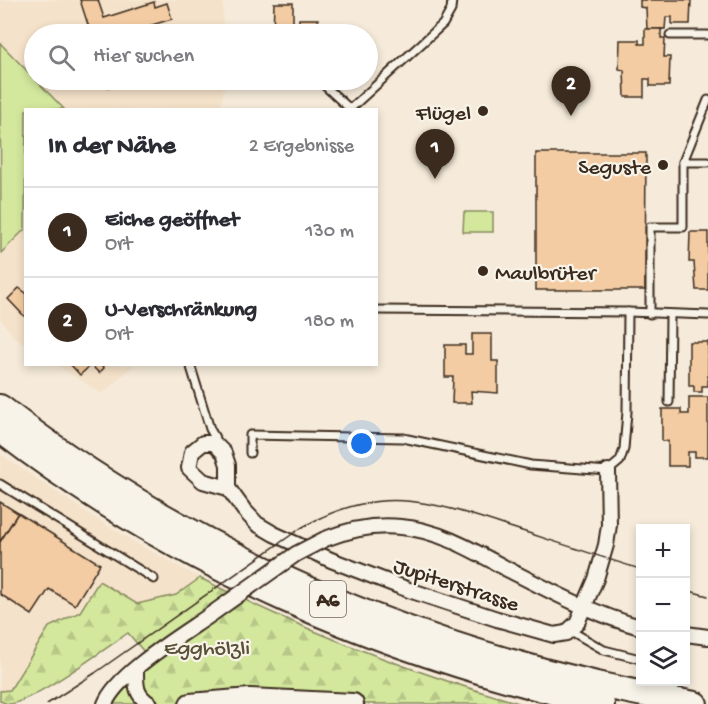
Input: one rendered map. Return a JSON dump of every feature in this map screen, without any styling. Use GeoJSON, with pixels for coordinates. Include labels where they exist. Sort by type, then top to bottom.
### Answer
{"type":"FeatureCollection","features":[{"type":"Feature","properties":{"kind":"highway","name":"A6"},"geometry":{"type":"LineString","coordinates":[[0,407],[76,463],[149,509],[232,555],[320,596],[406,630],[499,660],[601,685],[694,704]]}},
{"type":"Feature","properties":{"kind":"highway","name":"A6"},"geometry":{"type":"LineString","coordinates":[[0,430],[75,484],[141,525],[207,562],[277,597],[348,627],[439,660],[531,687],[602,704]]}},
{"type":"Feature","properties":{"kind":"main road"},"geometry":{"type":"LineString","coordinates":[[190,704],[250,699],[354,704]]}},
{"type":"Feature","properties":{"kind":"street"},"geometry":{"type":"LineString","coordinates":[[203,443],[214,443],[224,453],[228,465],[228,488],[203,481],[189,468],[192,452],[203,443]]}},
{"type":"Feature","properties":{"kind":"street"},"geometry":{"type":"LineString","coordinates":[[571,631],[585,607],[606,545],[609,525],[608,471]]}},
{"type":"Feature","properties":{"kind":"street","name":"Jupiterstrasse"},"geometry":{"type":"LineString","coordinates":[[228,488],[257,524],[331,560],[409,590],[496,619],[554,635],[571,631]]}},
{"type":"Feature","properties":{"kind":"street","name":"Jupiterstrasse"},"geometry":{"type":"LineString","coordinates":[[105,704],[116,686],[136,669],[296,554],[325,539],[353,529],[404,527],[430,533],[457,543],[585,607],[636,626]]}},
{"type":"Feature","properties":{"kind":"street"},"geometry":{"type":"LineString","coordinates":[[690,635],[708,637]]}},
{"type":"Feature","properties":{"kind":"street"},"geometry":{"type":"LineString","coordinates":[[136,669],[137,691],[150,704]]}},
{"type":"Feature","properties":{"kind":"lane"},"geometry":{"type":"LineString","coordinates":[[378,84],[443,24],[451,10],[452,0]]}},
{"type":"Feature","properties":{"kind":"lane"},"geometry":{"type":"LineString","coordinates":[[670,35],[708,35]]}},
{"type":"Feature","properties":{"kind":"lane"},"geometry":{"type":"LineString","coordinates":[[329,90],[348,108]]}},
{"type":"Feature","properties":{"kind":"lane"},"geometry":{"type":"LineString","coordinates":[[352,108],[372,90]]}},
{"type":"Feature","properties":{"kind":"lane"},"geometry":{"type":"LineString","coordinates":[[650,314],[650,227],[682,227],[683,162],[708,100]]}},
{"type":"Feature","properties":{"kind":"lane"},"geometry":{"type":"LineString","coordinates":[[683,162],[708,162]]}},
{"type":"Feature","properties":{"kind":"lane"},"geometry":{"type":"LineString","coordinates":[[378,310],[708,315]]}},
{"type":"Feature","properties":{"kind":"lane"},"geometry":{"type":"LineString","coordinates":[[250,453],[250,435],[379,436],[430,443],[531,465],[608,471],[620,461],[624,449],[627,412],[628,312]]}},
{"type":"Feature","properties":{"kind":"lane"},"geometry":{"type":"LineString","coordinates":[[669,402],[670,315]]}},
{"type":"Feature","properties":{"kind":"lane"},"geometry":{"type":"LineString","coordinates":[[191,366],[210,429],[224,453]]}},
{"type":"Feature","properties":{"kind":"lane"},"geometry":{"type":"LineString","coordinates":[[0,484],[154,579]]}},
{"type":"Feature","properties":{"kind":"lane"},"geometry":{"type":"LineString","coordinates":[[571,631],[604,650],[636,658]]}},
{"type":"Feature","properties":{"kind":"shaded area"},"geometry":{"type":"Polygon","coordinates":[[[0,0],[223,0],[223,24],[24,24],[24,90],[224,90],[221,108],[24,108],[24,343],[13,336],[0,318],[0,0]]]}},
{"type":"Feature","properties":{"kind":"shaded area"},"geometry":{"type":"Polygon","coordinates":[[[59,366],[133,366],[102,394],[59,366]]]}},
{"type":"Feature","properties":{"kind":"shaded area"},"geometry":{"type":"Polygon","coordinates":[[[0,454],[91,515],[200,578],[176,595],[137,605],[98,581],[80,612],[49,627],[10,690],[0,691],[0,454]]]}},
{"type":"Feature","properties":{"kind":"green space"},"geometry":{"type":"Polygon","coordinates":[[[0,43],[24,68],[24,90],[46,90],[63,108],[24,108],[24,230],[1,253],[0,43]]]}},
{"type":"Feature","properties":{"kind":"green space"},"geometry":{"type":"Polygon","coordinates":[[[464,212],[493,212],[493,232],[463,232],[464,212]]]}},
{"type":"Feature","properties":{"kind":"green space","name":"Egghölzli"},"geometry":{"type":"Polygon","coordinates":[[[200,578],[278,616],[358,649],[480,692],[522,704],[110,704],[117,692],[151,660],[128,633],[34,695],[9,704],[0,701],[0,691],[10,690],[49,627],[80,612],[99,581],[137,604],[176,595],[200,578]]]}},
{"type":"Feature","properties":{"kind":"building"},"geometry":{"type":"Polygon","coordinates":[[[80,0],[98,0],[104,18],[154,2],[155,7],[167,3],[172,19],[155,24],[88,24],[80,0]]]}},
{"type":"Feature","properties":{"kind":"building"},"geometry":{"type":"Polygon","coordinates":[[[640,0],[691,0],[690,24],[672,24],[672,17],[666,17],[665,29],[647,29],[646,8],[640,7],[640,0]]]}},
{"type":"Feature","properties":{"kind":"building"},"geometry":{"type":"Polygon","coordinates":[[[274,3],[293,3],[293,24],[273,24],[274,3]]]}},
{"type":"Feature","properties":{"kind":"building"},"geometry":{"type":"Polygon","coordinates":[[[299,19],[318,19],[318,24],[299,24],[299,19]]]}},
{"type":"Feature","properties":{"kind":"building"},"geometry":{"type":"Polygon","coordinates":[[[645,29],[663,29],[661,38],[665,38],[664,57],[670,57],[669,86],[650,86],[650,79],[644,79],[644,97],[625,97],[624,70],[619,69],[620,40],[639,40],[639,44],[645,44],[645,29]]]}},
{"type":"Feature","properties":{"kind":"building"},"geometry":{"type":"Polygon","coordinates":[[[536,153],[646,153],[645,290],[536,290],[536,153]]]}},
{"type":"Feature","properties":{"kind":"building"},"geometry":{"type":"Polygon","coordinates":[[[690,232],[708,232],[708,290],[696,290],[694,262],[689,262],[690,232]]]}},
{"type":"Feature","properties":{"kind":"building"},"geometry":{"type":"Polygon","coordinates":[[[19,288],[24,292],[24,316],[8,299],[19,288]]]}},
{"type":"Feature","properties":{"kind":"building"},"geometry":{"type":"Polygon","coordinates":[[[472,334],[492,334],[492,361],[498,361],[498,393],[471,391],[472,403],[452,403],[453,377],[445,377],[445,345],[465,345],[465,354],[472,354],[472,334]]]}},
{"type":"Feature","properties":{"kind":"building"},"geometry":{"type":"Polygon","coordinates":[[[689,342],[708,342],[708,386],[702,386],[702,392],[694,392],[694,386],[689,386],[689,342]]]}},
{"type":"Feature","properties":{"kind":"building"},"geometry":{"type":"Polygon","coordinates":[[[72,366],[90,366],[80,375],[72,366]]]}},
{"type":"Feature","properties":{"kind":"building"},"geometry":{"type":"Polygon","coordinates":[[[92,366],[104,368],[99,373],[92,366]]]}},
{"type":"Feature","properties":{"kind":"building"},"geometry":{"type":"Polygon","coordinates":[[[689,397],[708,397],[708,457],[695,457],[695,452],[688,452],[688,466],[668,466],[668,441],[662,441],[662,409],[681,409],[681,414],[689,414],[689,397]]]}},
{"type":"Feature","properties":{"kind":"building"},"geometry":{"type":"Polygon","coordinates":[[[0,502],[18,513],[0,542],[0,502]]]}},
{"type":"Feature","properties":{"kind":"building"},"geometry":{"type":"Polygon","coordinates":[[[18,513],[100,564],[75,605],[49,589],[32,615],[0,594],[0,542],[18,513]]]}},
{"type":"Feature","properties":{"kind":"tram line"},"geometry":{"type":"LineString","coordinates":[[47,704],[95,673],[301,528],[356,505],[382,501],[432,504],[636,568]]}},
{"type":"Feature","properties":{"kind":"tram line"},"geometry":{"type":"LineString","coordinates":[[690,591],[708,596]]}},
{"type":"Feature","properties":{"kind":"place","name":"Flügel"},"geometry":{"type":"Point","coordinates":[483,111]}},
{"type":"Feature","properties":{"kind":"place","name":"U-Verschränkung"},"geometry":{"type":"Point","coordinates":[571,116]}},
{"type":"Feature","properties":{"kind":"place","name":"Seguste"},"geometry":{"type":"Point","coordinates":[663,165]}},
{"type":"Feature","properties":{"kind":"place","name":"Eiche geöffnet"},"geometry":{"type":"Point","coordinates":[435,179]}},
{"type":"Feature","properties":{"kind":"place","name":"Maulbrüter"},"geometry":{"type":"Point","coordinates":[483,271]}}]}
